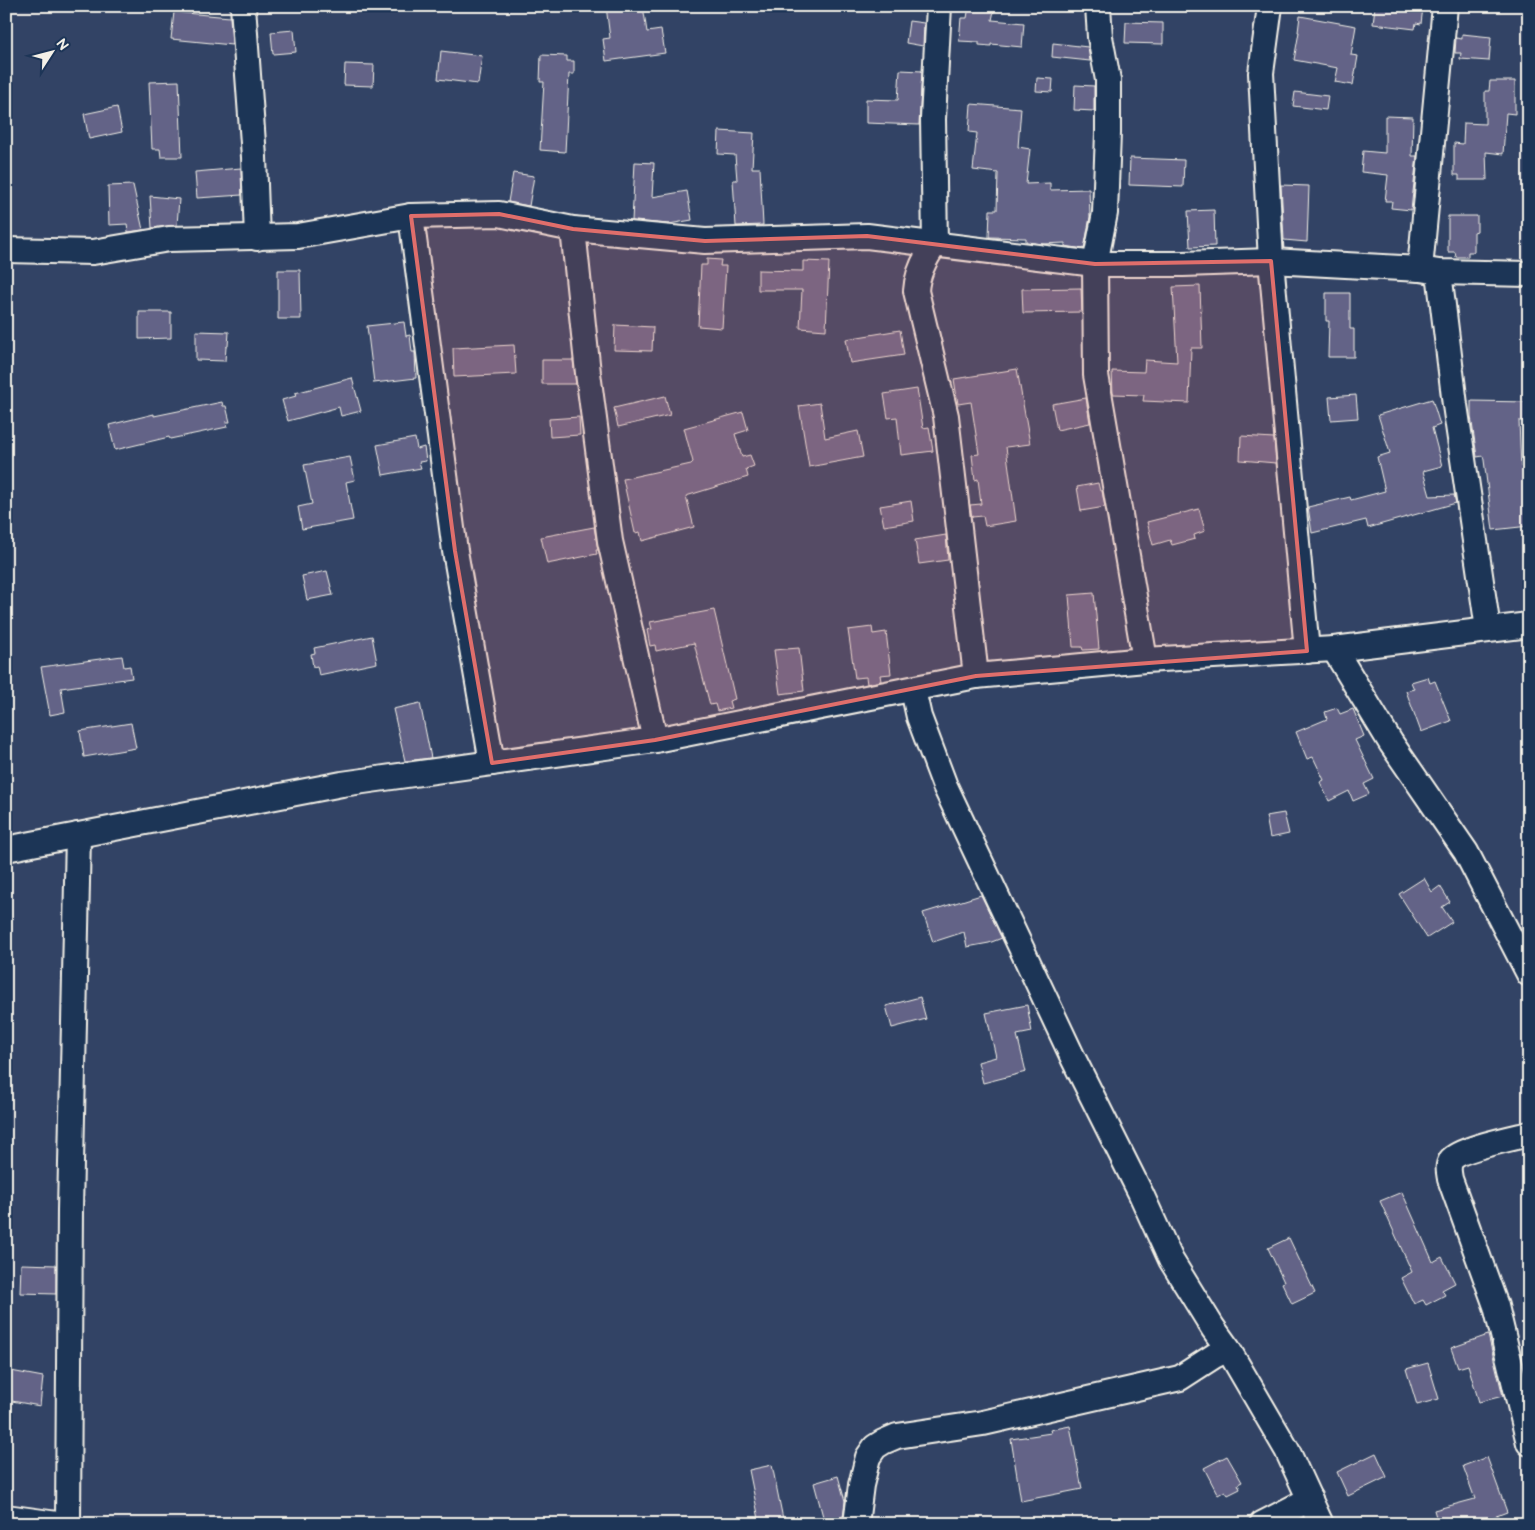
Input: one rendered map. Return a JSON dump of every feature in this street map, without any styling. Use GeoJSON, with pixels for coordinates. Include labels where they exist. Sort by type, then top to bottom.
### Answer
{"type":"FeatureCollection","features":[{"type":"Feature","properties":{"kind":"street"},"geometry":{"type":"LineString","coordinates":[[243,6],[254,157],[257,238]]}},
{"type":"Feature","properties":{"kind":"street"},"geometry":{"type":"LineString","coordinates":[[939,6],[933,119],[935,244],[927,254],[917,278],[916,291],[946,416],[976,676]]}},
{"type":"Feature","properties":{"kind":"street"},"geometry":{"type":"LineString","coordinates":[[1098,6],[1100,37],[1108,80],[1108,134],[1105,213],[1095,264],[1096,374],[1145,660]]}},
{"type":"Feature","properties":{"kind":"street"},"geometry":{"type":"LineString","coordinates":[[1270,6],[1261,73],[1270,261],[1307,651]]}},
{"type":"Feature","properties":{"kind":"street"},"geometry":{"type":"LineString","coordinates":[[1445,6],[1430,271],[1455,405],[1488,629]]}},
{"type":"Feature","properties":{"kind":"street"},"geometry":{"type":"LineString","coordinates":[[6,250],[94,252],[169,239],[298,236],[411,216],[498,214],[573,229],[705,241],[867,236],[1095,264],[1270,261],[1430,271],[1529,274]]}},
{"type":"Feature","properties":{"kind":"street"},"geometry":{"type":"LineString","coordinates":[[411,216],[455,551],[492,763]]}},
{"type":"Feature","properties":{"kind":"street"},"geometry":{"type":"LineString","coordinates":[[573,229],[588,373],[610,541],[656,740]]}},
{"type":"Feature","properties":{"kind":"street"},"geometry":{"type":"LineString","coordinates":[[6,849],[342,784],[656,740],[976,676],[1145,660],[1334,649],[1529,625]]}},
{"type":"Feature","properties":{"kind":"street"},"geometry":{"type":"LineString","coordinates":[[1334,649],[1391,743],[1466,852],[1529,974]]}},
{"type":"Feature","properties":{"kind":"street"},"geometry":{"type":"LineString","coordinates":[[913,690],[919,717],[945,786],[1171,1260],[1228,1349],[1287,1450],[1321,1524]]}},
{"type":"Feature","properties":{"kind":"street"},"geometry":{"type":"LineString","coordinates":[[68,1524],[70,1200],[78,835]]}},
{"type":"Feature","properties":{"kind":"street"},"geometry":{"type":"LineString","coordinates":[[1529,1134],[1463,1152],[1452,1158],[1448,1167],[1450,1179],[1496,1306],[1529,1443]]}},
{"type":"Feature","properties":{"kind":"street"},"geometry":{"type":"LineString","coordinates":[[856,1524],[861,1486],[868,1457],[875,1447],[883,1442],[898,1436],[983,1423],[1180,1378],[1228,1349]]}},
{"type":"Feature","properties":{"kind":"street"},"geometry":{"type":"LineString","coordinates":[[1262,1524],[1310,1499]]}},
{"type":"Feature","properties":{"kind":"street"},"geometry":{"type":"LineString","coordinates":[[6,1517],[57,1524]]}},
{"type":"Feature","properties":{"kind":"highlighted area"},"geometry":{"type":"Polygon","coordinates":[[[499,214],[573,229],[705,241],[867,236],[1095,264],[1271,261],[1307,651],[976,676],[655,740],[492,763],[455,551],[411,216],[499,214]]]}},
{"type":"Feature","properties":{"kind":"building"},"geometry":{"type":"Polygon","coordinates":[[[606,6],[643,6],[647,32],[661,30],[665,53],[606,61],[603,39],[610,38],[606,6]]]}},
{"type":"Feature","properties":{"kind":"building"},"geometry":{"type":"Polygon","coordinates":[[[969,6],[995,6],[992,20],[1024,23],[1022,47],[991,44],[991,46],[979,45],[979,42],[959,41],[961,18],[967,18],[969,6]]]}},
{"type":"Feature","properties":{"kind":"building"},"geometry":{"type":"Polygon","coordinates":[[[1375,6],[1423,7],[1421,24],[1416,23],[1415,29],[1373,24],[1375,6]]]}},
{"type":"Feature","properties":{"kind":"building"},"geometry":{"type":"Polygon","coordinates":[[[174,12],[230,17],[232,45],[171,39],[174,12]]]}},
{"type":"Feature","properties":{"kind":"building"},"geometry":{"type":"Polygon","coordinates":[[[1300,16],[1356,26],[1351,55],[1358,56],[1353,85],[1335,82],[1338,68],[1294,60],[1300,16]]]}},
{"type":"Feature","properties":{"kind":"building"},"geometry":{"type":"Polygon","coordinates":[[[909,21],[924,23],[923,46],[906,43],[909,21]]]}},
{"type":"Feature","properties":{"kind":"building"},"geometry":{"type":"Polygon","coordinates":[[[1126,22],[1163,23],[1163,44],[1125,43],[1126,22]]]}},
{"type":"Feature","properties":{"kind":"building"},"geometry":{"type":"Polygon","coordinates":[[[294,30],[296,52],[273,54],[271,32],[294,30]]]}},
{"type":"Feature","properties":{"kind":"building"},"geometry":{"type":"Polygon","coordinates":[[[1462,34],[1491,37],[1489,61],[1460,59],[1461,53],[1455,53],[1456,38],[1462,39],[1462,34]]]}},
{"type":"Feature","properties":{"kind":"building"},"geometry":{"type":"Polygon","coordinates":[[[1053,43],[1088,47],[1090,61],[1052,57],[1053,43]]]}},
{"type":"Feature","properties":{"kind":"building"},"geometry":{"type":"Polygon","coordinates":[[[441,51],[482,56],[478,84],[438,79],[441,51]]]}},
{"type":"Feature","properties":{"kind":"building"},"geometry":{"type":"Polygon","coordinates":[[[541,55],[567,56],[567,61],[574,61],[574,74],[569,74],[565,152],[540,150],[544,82],[540,82],[541,55]]]}},
{"type":"Feature","properties":{"kind":"building"},"geometry":{"type":"Polygon","coordinates":[[[345,64],[374,65],[373,86],[344,85],[345,64]]]}},
{"type":"Feature","properties":{"kind":"building"},"geometry":{"type":"Polygon","coordinates":[[[900,70],[922,71],[919,125],[866,123],[866,99],[898,100],[900,70]]]}},
{"type":"Feature","properties":{"kind":"building"},"geometry":{"type":"Polygon","coordinates":[[[1037,78],[1053,79],[1052,92],[1036,91],[1037,78]]]}},
{"type":"Feature","properties":{"kind":"building"},"geometry":{"type":"Polygon","coordinates":[[[179,81],[182,157],[161,157],[160,149],[152,149],[149,82],[179,81]]]}},
{"type":"Feature","properties":{"kind":"building"},"geometry":{"type":"Polygon","coordinates":[[[1490,81],[1515,81],[1515,114],[1506,113],[1503,154],[1486,152],[1487,180],[1459,180],[1459,175],[1454,175],[1454,143],[1463,144],[1464,123],[1485,124],[1485,91],[1489,91],[1490,81]]]}},
{"type":"Feature","properties":{"kind":"building"},"geometry":{"type":"Polygon","coordinates":[[[1075,85],[1094,86],[1094,111],[1074,110],[1075,85]]]}},
{"type":"Feature","properties":{"kind":"building"},"geometry":{"type":"Polygon","coordinates":[[[1295,92],[1328,96],[1326,110],[1293,106],[1295,92]]]}},
{"type":"Feature","properties":{"kind":"building"},"geometry":{"type":"Polygon","coordinates":[[[971,104],[1021,108],[1018,147],[1030,149],[1026,184],[1050,183],[1050,190],[1089,189],[1090,217],[1084,249],[1065,246],[1065,243],[1043,244],[1026,242],[1026,238],[989,237],[990,210],[997,210],[998,173],[973,170],[977,133],[969,132],[971,104]]]}},
{"type":"Feature","properties":{"kind":"building"},"geometry":{"type":"Polygon","coordinates":[[[117,107],[122,132],[89,139],[84,114],[117,107]]]}},
{"type":"Feature","properties":{"kind":"building"},"geometry":{"type":"Polygon","coordinates":[[[1385,116],[1413,117],[1412,156],[1417,156],[1411,210],[1391,208],[1392,201],[1385,201],[1388,175],[1361,172],[1363,151],[1385,153],[1385,116]]]}},
{"type":"Feature","properties":{"kind":"building"},"geometry":{"type":"Polygon","coordinates":[[[719,131],[754,133],[752,168],[760,168],[763,225],[736,226],[733,180],[737,180],[735,155],[718,154],[719,131]]]}},
{"type":"Feature","properties":{"kind":"building"},"geometry":{"type":"Polygon","coordinates":[[[1130,158],[1184,160],[1183,187],[1129,185],[1130,158]]]}},
{"type":"Feature","properties":{"kind":"building"},"geometry":{"type":"Polygon","coordinates":[[[635,162],[654,163],[652,197],[687,191],[692,220],[669,224],[632,221],[635,162]]]}},
{"type":"Feature","properties":{"kind":"building"},"geometry":{"type":"Polygon","coordinates":[[[241,168],[242,195],[197,198],[195,172],[241,168]]]}},
{"type":"Feature","properties":{"kind":"building"},"geometry":{"type":"Polygon","coordinates":[[[513,173],[534,176],[529,206],[508,202],[513,173]]]}},
{"type":"Feature","properties":{"kind":"building"},"geometry":{"type":"Polygon","coordinates":[[[133,185],[143,230],[128,232],[127,224],[109,225],[108,186],[133,185]]]}},
{"type":"Feature","properties":{"kind":"building"},"geometry":{"type":"Polygon","coordinates":[[[1281,185],[1309,186],[1307,242],[1284,240],[1281,185]]]}},
{"type":"Feature","properties":{"kind":"building"},"geometry":{"type":"Polygon","coordinates":[[[150,196],[179,199],[177,225],[152,228],[150,196]]]}},
{"type":"Feature","properties":{"kind":"building"},"geometry":{"type":"Polygon","coordinates":[[[1214,210],[1215,246],[1190,247],[1188,211],[1214,210]]]}},
{"type":"Feature","properties":{"kind":"building"},"geometry":{"type":"Polygon","coordinates":[[[1448,216],[1477,216],[1477,231],[1474,232],[1474,252],[1468,252],[1468,257],[1456,257],[1455,252],[1448,252],[1448,216]]]}},
{"type":"Feature","properties":{"kind":"building"},"geometry":{"type":"Polygon","coordinates":[[[707,259],[721,260],[720,266],[726,266],[722,328],[698,326],[701,265],[707,265],[707,259]]]}},
{"type":"Feature","properties":{"kind":"building"},"geometry":{"type":"Polygon","coordinates":[[[803,261],[829,262],[826,330],[800,328],[802,290],[758,290],[758,270],[803,271],[803,261]]]}},
{"type":"Feature","properties":{"kind":"building"},"geometry":{"type":"Polygon","coordinates":[[[278,270],[300,270],[301,319],[278,319],[278,270]]]}},
{"type":"Feature","properties":{"kind":"building"},"geometry":{"type":"Polygon","coordinates":[[[1200,286],[1202,348],[1191,348],[1189,403],[1143,401],[1144,395],[1113,394],[1112,371],[1144,372],[1145,360],[1177,362],[1173,287],[1200,286]]]}},
{"type":"Feature","properties":{"kind":"building"},"geometry":{"type":"Polygon","coordinates":[[[1081,288],[1082,312],[1023,313],[1022,289],[1081,288]]]}},
{"type":"Feature","properties":{"kind":"building"},"geometry":{"type":"Polygon","coordinates":[[[1326,293],[1350,293],[1350,329],[1354,329],[1354,357],[1328,357],[1329,321],[1326,321],[1326,293]]]}},
{"type":"Feature","properties":{"kind":"building"},"geometry":{"type":"Polygon","coordinates":[[[139,312],[171,312],[171,338],[139,339],[139,312]]]}},
{"type":"Feature","properties":{"kind":"building"},"geometry":{"type":"Polygon","coordinates":[[[404,322],[406,336],[410,335],[412,352],[415,352],[416,378],[374,383],[367,326],[404,322]]]}},
{"type":"Feature","properties":{"kind":"building"},"geometry":{"type":"Polygon","coordinates":[[[615,325],[653,327],[652,351],[614,350],[615,325]]]}},
{"type":"Feature","properties":{"kind":"building"},"geometry":{"type":"Polygon","coordinates":[[[900,330],[904,355],[850,363],[846,339],[900,330]]]}},
{"type":"Feature","properties":{"kind":"building"},"geometry":{"type":"Polygon","coordinates":[[[196,331],[229,332],[225,361],[196,360],[196,331]]]}},
{"type":"Feature","properties":{"kind":"building"},"geometry":{"type":"Polygon","coordinates":[[[514,345],[516,374],[454,377],[453,348],[514,345]]]}},
{"type":"Feature","properties":{"kind":"building"},"geometry":{"type":"Polygon","coordinates":[[[542,360],[573,360],[576,384],[542,384],[542,360]]]}},
{"type":"Feature","properties":{"kind":"building"},"geometry":{"type":"Polygon","coordinates":[[[1017,369],[1030,444],[1006,447],[1016,521],[985,526],[983,516],[972,517],[970,505],[981,504],[978,479],[975,480],[972,455],[979,454],[971,402],[958,404],[954,379],[1017,369]]]}},
{"type":"Feature","properties":{"kind":"building"},"geometry":{"type":"Polygon","coordinates":[[[352,378],[361,411],[341,416],[339,407],[288,421],[282,400],[296,396],[295,393],[352,378]]]}},
{"type":"Feature","properties":{"kind":"building"},"geometry":{"type":"Polygon","coordinates":[[[917,389],[923,428],[929,427],[933,451],[901,455],[897,417],[888,418],[884,394],[917,389]]]}},
{"type":"Feature","properties":{"kind":"building"},"geometry":{"type":"Polygon","coordinates":[[[1356,395],[1358,418],[1331,420],[1329,397],[1356,395]]]}},
{"type":"Feature","properties":{"kind":"building"},"geometry":{"type":"Polygon","coordinates":[[[665,396],[670,415],[618,427],[614,408],[665,396]]]}},
{"type":"Feature","properties":{"kind":"building"},"geometry":{"type":"Polygon","coordinates":[[[1086,398],[1090,423],[1057,430],[1052,404],[1086,398]]]}},
{"type":"Feature","properties":{"kind":"building"},"geometry":{"type":"Polygon","coordinates":[[[1432,399],[1440,425],[1432,428],[1442,466],[1423,471],[1430,496],[1454,495],[1456,503],[1368,528],[1366,520],[1312,533],[1308,507],[1350,497],[1351,500],[1385,491],[1377,457],[1390,453],[1378,415],[1432,399]]]}},
{"type":"Feature","properties":{"kind":"building"},"geometry":{"type":"Polygon","coordinates":[[[1471,401],[1529,402],[1529,421],[1519,421],[1521,467],[1529,466],[1529,526],[1493,530],[1484,460],[1483,456],[1477,457],[1471,416],[1471,401]]]}},
{"type":"Feature","properties":{"kind":"building"},"geometry":{"type":"Polygon","coordinates":[[[222,402],[223,406],[226,406],[230,422],[226,422],[227,427],[170,439],[169,437],[115,450],[109,425],[154,414],[154,416],[222,402]]]}},
{"type":"Feature","properties":{"kind":"building"},"geometry":{"type":"Polygon","coordinates":[[[820,403],[825,438],[858,431],[863,457],[809,467],[799,406],[820,403]]]}},
{"type":"Feature","properties":{"kind":"building"},"geometry":{"type":"Polygon","coordinates":[[[743,412],[748,430],[735,434],[742,457],[750,455],[754,466],[746,469],[748,477],[686,496],[694,527],[642,541],[640,532],[635,533],[623,479],[691,464],[693,462],[684,428],[743,412]]]}},
{"type":"Feature","properties":{"kind":"building"},"geometry":{"type":"Polygon","coordinates":[[[579,417],[580,435],[550,437],[549,419],[579,417]]]}},
{"type":"Feature","properties":{"kind":"building"},"geometry":{"type":"Polygon","coordinates":[[[1241,436],[1274,438],[1276,463],[1240,460],[1241,436]]]}},
{"type":"Feature","properties":{"kind":"building"},"geometry":{"type":"Polygon","coordinates":[[[415,438],[417,449],[424,447],[426,461],[419,462],[421,468],[383,475],[377,445],[415,438]]]}},
{"type":"Feature","properties":{"kind":"building"},"geometry":{"type":"Polygon","coordinates":[[[350,457],[355,480],[346,482],[353,520],[302,529],[298,507],[312,504],[304,465],[350,457]]]}},
{"type":"Feature","properties":{"kind":"building"},"geometry":{"type":"Polygon","coordinates":[[[1098,483],[1100,491],[1102,491],[1105,507],[1081,511],[1077,487],[1098,483]]]}},
{"type":"Feature","properties":{"kind":"building"},"geometry":{"type":"Polygon","coordinates":[[[911,501],[914,521],[884,526],[880,506],[911,501]]]}},
{"type":"Feature","properties":{"kind":"building"},"geometry":{"type":"Polygon","coordinates":[[[1199,509],[1205,531],[1194,535],[1195,539],[1172,545],[1170,540],[1153,545],[1147,522],[1199,509]]]}},
{"type":"Feature","properties":{"kind":"building"},"geometry":{"type":"Polygon","coordinates":[[[594,527],[597,554],[547,564],[541,537],[594,527]]]}},
{"type":"Feature","properties":{"kind":"building"},"geometry":{"type":"Polygon","coordinates":[[[946,535],[948,560],[919,564],[915,540],[946,535]]]}},
{"type":"Feature","properties":{"kind":"building"},"geometry":{"type":"Polygon","coordinates":[[[327,571],[333,595],[307,600],[302,576],[327,571]]]}},
{"type":"Feature","properties":{"kind":"building"},"geometry":{"type":"Polygon","coordinates":[[[1094,593],[1099,649],[1083,650],[1082,647],[1073,647],[1069,595],[1094,593]]]}},
{"type":"Feature","properties":{"kind":"building"},"geometry":{"type":"Polygon","coordinates":[[[714,610],[735,699],[729,701],[731,708],[717,711],[715,704],[710,705],[694,643],[656,651],[655,645],[650,646],[647,630],[652,629],[650,622],[714,610]]]}},
{"type":"Feature","properties":{"kind":"building"},"geometry":{"type":"Polygon","coordinates":[[[872,627],[873,634],[886,632],[891,674],[880,675],[881,681],[867,684],[866,677],[855,678],[848,630],[872,627]]]}},
{"type":"Feature","properties":{"kind":"building"},"geometry":{"type":"Polygon","coordinates":[[[372,636],[377,663],[319,675],[317,666],[313,667],[311,654],[315,653],[314,648],[372,636]]]}},
{"type":"Feature","properties":{"kind":"building"},"geometry":{"type":"Polygon","coordinates":[[[799,648],[804,691],[780,694],[774,650],[799,648]]]}},
{"type":"Feature","properties":{"kind":"building"},"geometry":{"type":"Polygon","coordinates":[[[122,656],[124,667],[130,666],[132,678],[61,688],[65,712],[50,715],[41,667],[122,656]]]}},
{"type":"Feature","properties":{"kind":"building"},"geometry":{"type":"Polygon","coordinates":[[[1428,677],[1430,683],[1435,681],[1451,721],[1421,732],[1406,691],[1414,689],[1411,682],[1428,677]]]}},
{"type":"Feature","properties":{"kind":"building"},"geometry":{"type":"Polygon","coordinates":[[[420,703],[431,758],[405,761],[393,709],[420,703]]]}},
{"type":"Feature","properties":{"kind":"building"},"geometry":{"type":"Polygon","coordinates":[[[1337,708],[1340,714],[1353,709],[1364,736],[1355,740],[1374,779],[1364,784],[1369,794],[1353,801],[1349,791],[1329,801],[1320,782],[1324,780],[1313,757],[1307,759],[1296,732],[1327,719],[1325,712],[1337,708]]]}},
{"type":"Feature","properties":{"kind":"building"},"geometry":{"type":"Polygon","coordinates":[[[131,723],[136,748],[84,757],[80,731],[131,723]]]}},
{"type":"Feature","properties":{"kind":"building"},"geometry":{"type":"Polygon","coordinates":[[[1284,813],[1289,834],[1270,838],[1266,816],[1284,813]]]}},
{"type":"Feature","properties":{"kind":"building"},"geometry":{"type":"Polygon","coordinates":[[[1424,878],[1432,892],[1440,886],[1450,902],[1442,907],[1452,922],[1427,938],[1399,894],[1424,878]]]}},
{"type":"Feature","properties":{"kind":"building"},"geometry":{"type":"Polygon","coordinates":[[[981,895],[1002,938],[989,943],[967,947],[964,932],[933,942],[923,913],[981,895]]]}},
{"type":"Feature","properties":{"kind":"building"},"geometry":{"type":"Polygon","coordinates":[[[920,997],[926,1019],[892,1028],[886,1006],[920,997]]]}},
{"type":"Feature","properties":{"kind":"building"},"geometry":{"type":"Polygon","coordinates":[[[1027,1005],[1032,1032],[1017,1035],[1026,1072],[983,1083],[978,1062],[996,1057],[986,1013],[1027,1005]]]}},
{"type":"Feature","properties":{"kind":"building"},"geometry":{"type":"Polygon","coordinates":[[[1402,1192],[1433,1262],[1442,1257],[1455,1283],[1442,1290],[1445,1295],[1426,1305],[1423,1300],[1414,1304],[1401,1278],[1412,1272],[1380,1201],[1402,1192]]]}},
{"type":"Feature","properties":{"kind":"building"},"geometry":{"type":"Polygon","coordinates":[[[1289,1238],[1315,1293],[1292,1304],[1268,1248],[1289,1238]]]}},
{"type":"Feature","properties":{"kind":"building"},"geometry":{"type":"Polygon","coordinates":[[[21,1264],[56,1265],[56,1294],[20,1293],[21,1264]]]}},
{"type":"Feature","properties":{"kind":"building"},"geometry":{"type":"Polygon","coordinates":[[[1488,1335],[1503,1396],[1479,1402],[1468,1365],[1458,1368],[1451,1348],[1488,1335]]]}},
{"type":"Feature","properties":{"kind":"building"},"geometry":{"type":"Polygon","coordinates":[[[1428,1363],[1439,1399],[1417,1405],[1406,1369],[1428,1363]]]}},
{"type":"Feature","properties":{"kind":"building"},"geometry":{"type":"Polygon","coordinates":[[[11,1371],[43,1377],[40,1406],[6,1400],[11,1371]]]}},
{"type":"Feature","properties":{"kind":"building"},"geometry":{"type":"Polygon","coordinates":[[[1070,1426],[1082,1489],[1021,1501],[1011,1439],[1051,1433],[1050,1430],[1070,1426]]]}},
{"type":"Feature","properties":{"kind":"building"},"geometry":{"type":"Polygon","coordinates":[[[1376,1453],[1387,1477],[1348,1496],[1337,1472],[1376,1453]]]}},
{"type":"Feature","properties":{"kind":"building"},"geometry":{"type":"Polygon","coordinates":[[[1227,1456],[1242,1482],[1238,1484],[1240,1489],[1228,1495],[1225,1491],[1218,1495],[1204,1468],[1227,1456]]]}},
{"type":"Feature","properties":{"kind":"building"},"geometry":{"type":"Polygon","coordinates":[[[1487,1457],[1507,1512],[1475,1524],[1438,1524],[1434,1510],[1475,1499],[1463,1466],[1487,1457]]]}},
{"type":"Feature","properties":{"kind":"building"},"geometry":{"type":"Polygon","coordinates":[[[772,1465],[784,1524],[760,1524],[749,1470],[772,1465]]]}},
{"type":"Feature","properties":{"kind":"building"},"geometry":{"type":"Polygon","coordinates":[[[838,1476],[845,1501],[842,1524],[825,1524],[814,1483],[838,1476]]]}}]}
